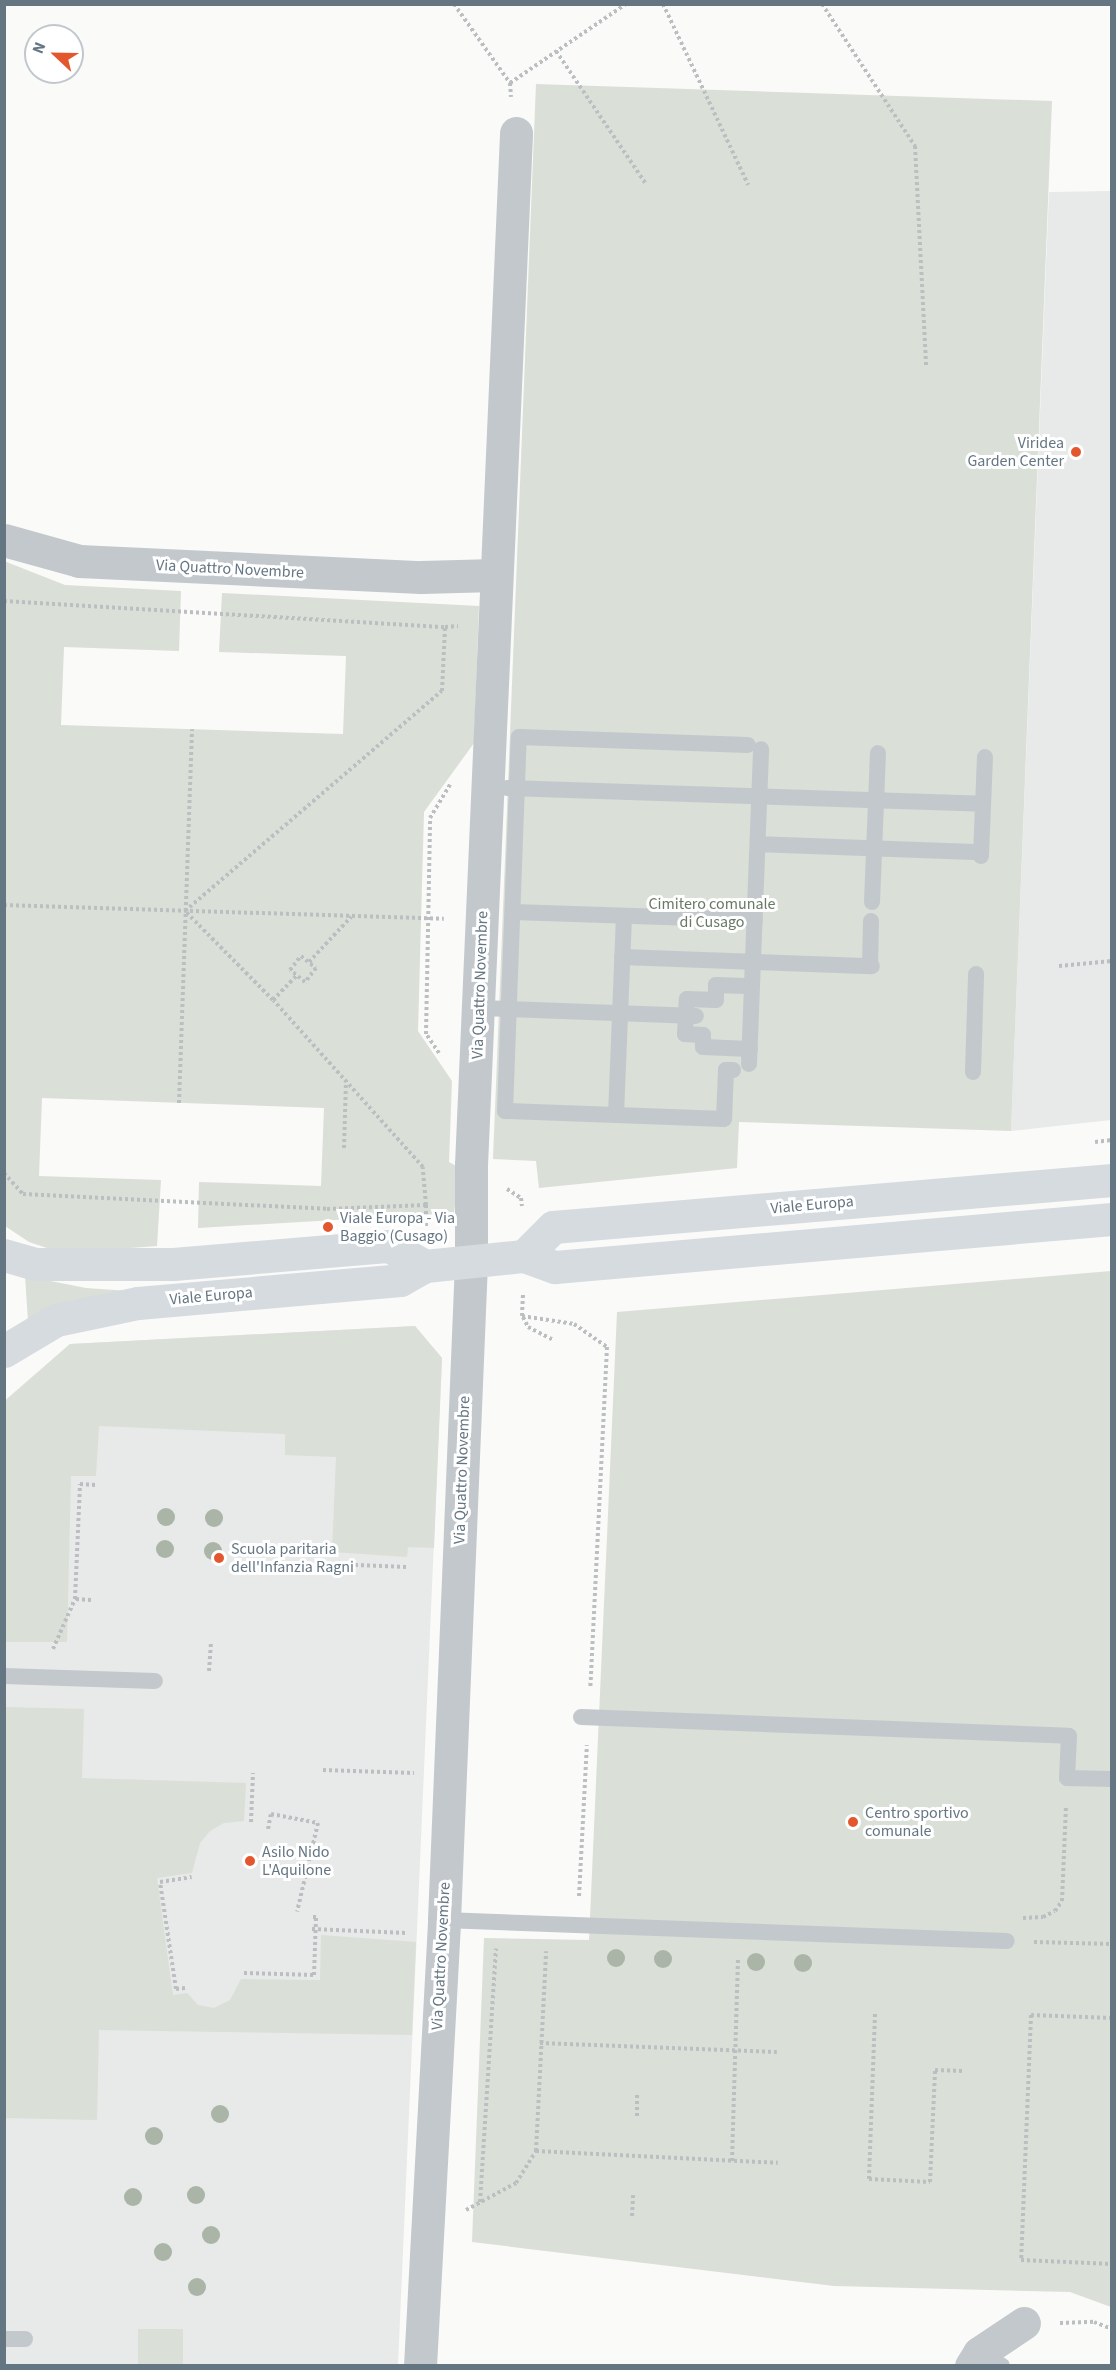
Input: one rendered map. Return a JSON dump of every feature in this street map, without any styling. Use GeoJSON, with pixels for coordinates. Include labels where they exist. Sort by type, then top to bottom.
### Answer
{"type":"FeatureCollection","features":[{"type":"Feature","properties":{"kind":"street","name":"Via Quattro Novembre"},"geometry":{"type":"LineString","coordinates":[[420,2366],[425,2246],[430,1927],[471,1262],[471,1165],[494,1008],[498,917],[503,787],[493,626],[516,133]]}},
{"type":"Feature","properties":{"kind":"street","name":"Via Quattro Novembre"},"geometry":{"type":"LineString","coordinates":[[4,540],[79,561],[421,577],[495,575]]}},
{"type":"Feature","properties":{"kind":"street","name":"Viale Europa"},"geometry":{"type":"LineString","coordinates":[[524,1256],[553,1227],[1112,1179]]}},
{"type":"Feature","properties":{"kind":"street","name":"Viale Europa"},"geometry":{"type":"LineString","coordinates":[[4,1351],[56,1320],[128,1305],[400,1280],[425,1266],[524,1256],[555,1267],[1112,1219]]}},
{"type":"Feature","properties":{"kind":"street"},"geometry":{"type":"LineString","coordinates":[[4,1255],[36,1264],[173,1264],[389,1246],[425,1266]]}},
{"type":"Feature","properties":{"kind":"street"},"geometry":{"type":"LineString","coordinates":[[984,2361],[1024,2323]]}},
{"type":"Feature","properties":{"kind":"lane"},"geometry":{"type":"LineString","coordinates":[[700,1017],[703,1047],[750,1056],[759,796],[754,747],[519,737],[503,787],[759,796],[876,801],[983,804]]}},
{"type":"Feature","properties":{"kind":"lane"},"geometry":{"type":"LineString","coordinates":[[872,902],[878,753]]}},
{"type":"Feature","properties":{"kind":"lane"},"geometry":{"type":"LineString","coordinates":[[758,844],[981,854],[985,757]]}},
{"type":"Feature","properties":{"kind":"lane"},"geometry":{"type":"LineString","coordinates":[[498,917],[624,916],[755,920]]}},
{"type":"Feature","properties":{"kind":"lane"},"geometry":{"type":"LineString","coordinates":[[616,1115],[624,916]]}},
{"type":"Feature","properties":{"kind":"lane"},"geometry":{"type":"LineString","coordinates":[[622,957],[871,966],[871,921]]}},
{"type":"Feature","properties":{"kind":"lane"},"geometry":{"type":"LineString","coordinates":[[973,1072],[976,974]]}},
{"type":"Feature","properties":{"kind":"lane"},"geometry":{"type":"LineString","coordinates":[[733,1070],[726,1070],[724,1119],[505,1111],[494,1008],[700,1017],[716,1000],[716,985],[752,986]]}},
{"type":"Feature","properties":{"kind":"lane"},"geometry":{"type":"LineString","coordinates":[[4,1676],[155,1681]]}},
{"type":"Feature","properties":{"kind":"lane"},"geometry":{"type":"LineString","coordinates":[[585,1717],[1069,1736],[1067,1778],[1112,1779]]}},
{"type":"Feature","properties":{"kind":"lane"},"geometry":{"type":"LineString","coordinates":[[430,1927],[497,1922],[1007,1941]]}},
{"type":"Feature","properties":{"kind":"lane"},"geometry":{"type":"LineString","coordinates":[[4,2339],[25,2339]]}},
{"type":"Feature","properties":{"kind":"path"},"geometry":{"type":"LineString","coordinates":[[454,4],[510,83],[516,133]]}},
{"type":"Feature","properties":{"kind":"path"},"geometry":{"type":"LineString","coordinates":[[510,83],[626,4]]}},
{"type":"Feature","properties":{"kind":"path"},"geometry":{"type":"LineString","coordinates":[[663,4],[748,185]]}},
{"type":"Feature","properties":{"kind":"path"},"geometry":{"type":"LineString","coordinates":[[822,4],[915,146],[926,366]]}},
{"type":"Feature","properties":{"kind":"path"},"geometry":{"type":"LineString","coordinates":[[556,51],[646,184]]}},
{"type":"Feature","properties":{"kind":"path"},"geometry":{"type":"LineString","coordinates":[[4,601],[445,627],[493,626]]}},
{"type":"Feature","properties":{"kind":"path"},"geometry":{"type":"LineString","coordinates":[[185,911],[442,691],[445,627]]}},
{"type":"Feature","properties":{"kind":"path"},"geometry":{"type":"LineString","coordinates":[[179,1103],[192,729]]}},
{"type":"Feature","properties":{"kind":"path"},"geometry":{"type":"LineString","coordinates":[[444,1060],[426,1034],[430,818],[452,782]]}},
{"type":"Feature","properties":{"kind":"path"},"geometry":{"type":"LineString","coordinates":[[4,905],[351,917],[498,917]]}},
{"type":"Feature","properties":{"kind":"path"},"geometry":{"type":"LineString","coordinates":[[185,911],[273,1000],[423,1167],[426,1205],[425,1266]]}},
{"type":"Feature","properties":{"kind":"path"},"geometry":{"type":"LineString","coordinates":[[309,962],[351,917]]}},
{"type":"Feature","properties":{"kind":"path"},"geometry":{"type":"LineString","coordinates":[[301,956],[316,968],[305,982],[297,975],[290,970],[301,956]]}},
{"type":"Feature","properties":{"kind":"path"},"geometry":{"type":"LineString","coordinates":[[1059,966],[1112,962]]}},
{"type":"Feature","properties":{"kind":"path"},"geometry":{"type":"LineString","coordinates":[[273,1000],[297,975]]}},
{"type":"Feature","properties":{"kind":"path"},"geometry":{"type":"LineString","coordinates":[[344,1148],[346,1080]]}},
{"type":"Feature","properties":{"kind":"path"},"geometry":{"type":"LineString","coordinates":[[471,1165],[521,1198],[524,1256],[522,1316],[528,1327],[554,1340]]}},
{"type":"Feature","properties":{"kind":"path"},"geometry":{"type":"LineString","coordinates":[[4,1173],[23,1194],[175,1198],[327,1209],[426,1205]]}},
{"type":"Feature","properties":{"kind":"path"},"geometry":{"type":"LineString","coordinates":[[425,2246],[442,2222],[516,2183],[536,2151],[545,1953],[564,1925],[581,1893],[585,1717],[607,1347],[574,1324],[522,1316]]}},
{"type":"Feature","properties":{"kind":"path"},"geometry":{"type":"LineString","coordinates":[[41,1677],[75,1599],[80,1484],[96,1485]]}},
{"type":"Feature","properties":{"kind":"path"},"geometry":{"type":"LineString","coordinates":[[331,1564],[407,1567]]}},
{"type":"Feature","properties":{"kind":"path"},"geometry":{"type":"LineString","coordinates":[[75,1599],[91,1600]]}},
{"type":"Feature","properties":{"kind":"path"},"geometry":{"type":"LineString","coordinates":[[209,1671],[211,1642]]}},
{"type":"Feature","properties":{"kind":"path"},"geometry":{"type":"LineString","coordinates":[[322,1770],[424,1773]]}},
{"type":"Feature","properties":{"kind":"path"},"geometry":{"type":"LineString","coordinates":[[251,1822],[253,1773]]}},
{"type":"Feature","properties":{"kind":"path"},"geometry":{"type":"LineString","coordinates":[[1067,1778],[1062,1901],[1054,1911],[1043,1917],[1008,1918],[1007,1941],[1112,1944]]}},
{"type":"Feature","properties":{"kind":"path"},"geometry":{"type":"LineString","coordinates":[[268,1830],[271,1814],[318,1823],[297,1912]]}},
{"type":"Feature","properties":{"kind":"path"},"geometry":{"type":"LineString","coordinates":[[186,1988],[176,1989],[160,1882],[192,1877]]}},
{"type":"Feature","properties":{"kind":"path"},"geometry":{"type":"LineString","coordinates":[[244,1973],[315,1975],[316,1917],[313,1917]]}},
{"type":"Feature","properties":{"kind":"path"},"geometry":{"type":"LineString","coordinates":[[480,2202],[497,1922]]}},
{"type":"Feature","properties":{"kind":"path"},"geometry":{"type":"LineString","coordinates":[[314,1930],[430,1927]]}},
{"type":"Feature","properties":{"kind":"path"},"geometry":{"type":"LineString","coordinates":[[732,2161],[739,1931]]}},
{"type":"Feature","properties":{"kind":"path"},"geometry":{"type":"LineString","coordinates":[[876,2014],[869,2179],[930,2182],[935,2070],[963,2071]]}},
{"type":"Feature","properties":{"kind":"path"},"geometry":{"type":"LineString","coordinates":[[1112,2018],[1031,2015],[1021,2260],[1112,2264]]}},
{"type":"Feature","properties":{"kind":"path"},"geometry":{"type":"LineString","coordinates":[[540,2043],[777,2052]]}},
{"type":"Feature","properties":{"kind":"path"},"geometry":{"type":"LineString","coordinates":[[637,2094],[637,2116]]}},
{"type":"Feature","properties":{"kind":"path"},"geometry":{"type":"LineString","coordinates":[[536,2151],[778,2163]]}},
{"type":"Feature","properties":{"kind":"path"},"geometry":{"type":"LineString","coordinates":[[632,2216],[633,2195]]}},
{"type":"Feature","properties":{"kind":"path"},"geometry":{"type":"LineString","coordinates":[[1024,2323],[1094,2322],[1112,2329]]}},
{"type":"Feature","properties":{"kind":"shaded area","name":"Viridea Garden Center"},"geometry":{"type":"Polygon","coordinates":[[[1111,191],[1111,1120],[1011,1131],[1049,192],[1111,191]]]}},
{"type":"Feature","properties":{"kind":"shaded area"},"geometry":{"type":"Polygon","coordinates":[[[415,1326],[442,1358],[398,2365],[5,2365],[4,1401],[70,1344],[415,1326]]]}},
{"type":"Feature","properties":{"kind":"green space","name":"Cimitero comunale di Cusago"},"geometry":{"type":"Polygon","coordinates":[[[536,84],[1052,101],[1011,1131],[739,1122],[737,1168],[539,1188],[536,1161],[493,1159],[536,84]]]}},
{"type":"Feature","properties":{"kind":"green space"},"geometry":{"type":"Polygon","coordinates":[[[4,561],[65,585],[181,591],[179,651],[64,647],[61,725],[343,734],[346,656],[219,652],[222,593],[479,606],[474,743],[424,812],[418,1031],[452,1081],[449,1162],[460,1168],[454,1213],[198,1228],[199,1182],[321,1186],[324,1108],[42,1098],[39,1176],[161,1180],[157,1246],[76,1252],[50,1249],[29,1242],[5,1226],[4,561]]]}},
{"type":"Feature","properties":{"kind":"green space","name":"Centro sportivo comunale"},"geometry":{"type":"Polygon","coordinates":[[[1111,1271],[1111,2307],[1070,2292],[834,2286],[472,2242],[484,1938],[589,1940],[617,1312],[1111,1271]]]}},
{"type":"Feature","properties":{"kind":"green space"},"geometry":{"type":"Polygon","coordinates":[[[25,1276],[86,1288],[129,1291],[28,1321],[25,1276]]]}},
{"type":"Feature","properties":{"kind":"green space"},"geometry":{"type":"Polygon","coordinates":[[[415,1326],[442,1358],[434,1548],[408,1547],[407,1557],[332,1552],[336,1457],[285,1455],[285,1434],[99,1426],[96,1476],[71,1476],[67,1642],[5,1642],[5,1401],[70,1344],[415,1326]]]}},
{"type":"Feature","properties":{"kind":"green space"},"geometry":{"type":"Polygon","coordinates":[[[5,1707],[84,1709],[82,1778],[246,1783],[244,1821],[224,1823],[210,1831],[200,1843],[192,1873],[157,1878],[173,1995],[187,1993],[198,2005],[214,2008],[230,2000],[241,1979],[320,1980],[321,1935],[416,1942],[412,2035],[99,2030],[97,2120],[5,2118],[5,1707]]]}},
{"type":"Feature","properties":{"kind":"green space"},"geometry":{"type":"Polygon","coordinates":[[[138,2329],[183,2329],[183,2365],[138,2365],[138,2329]]]}},
{"type":"Feature","properties":{"kind":"place","name":"Viridea Garden Center"},"geometry":{"type":"Point","coordinates":[1076,452]}},
{"type":"Feature","properties":{"kind":"place","name":"Viale Europa - Via Baggio (Cusago)"},"geometry":{"type":"Point","coordinates":[328,1227]}},
{"type":"Feature","properties":{"kind":"place","name":"Scuola paritaria dell'Infanzia Ragni"},"geometry":{"type":"Point","coordinates":[219,1558]}},
{"type":"Feature","properties":{"kind":"place","name":"Centro sportivo comunale"},"geometry":{"type":"Point","coordinates":[853,1822]}},
{"type":"Feature","properties":{"kind":"place","name":"Asilo Nido L'Aquilone"},"geometry":{"type":"Point","coordinates":[250,1861]}}]}
